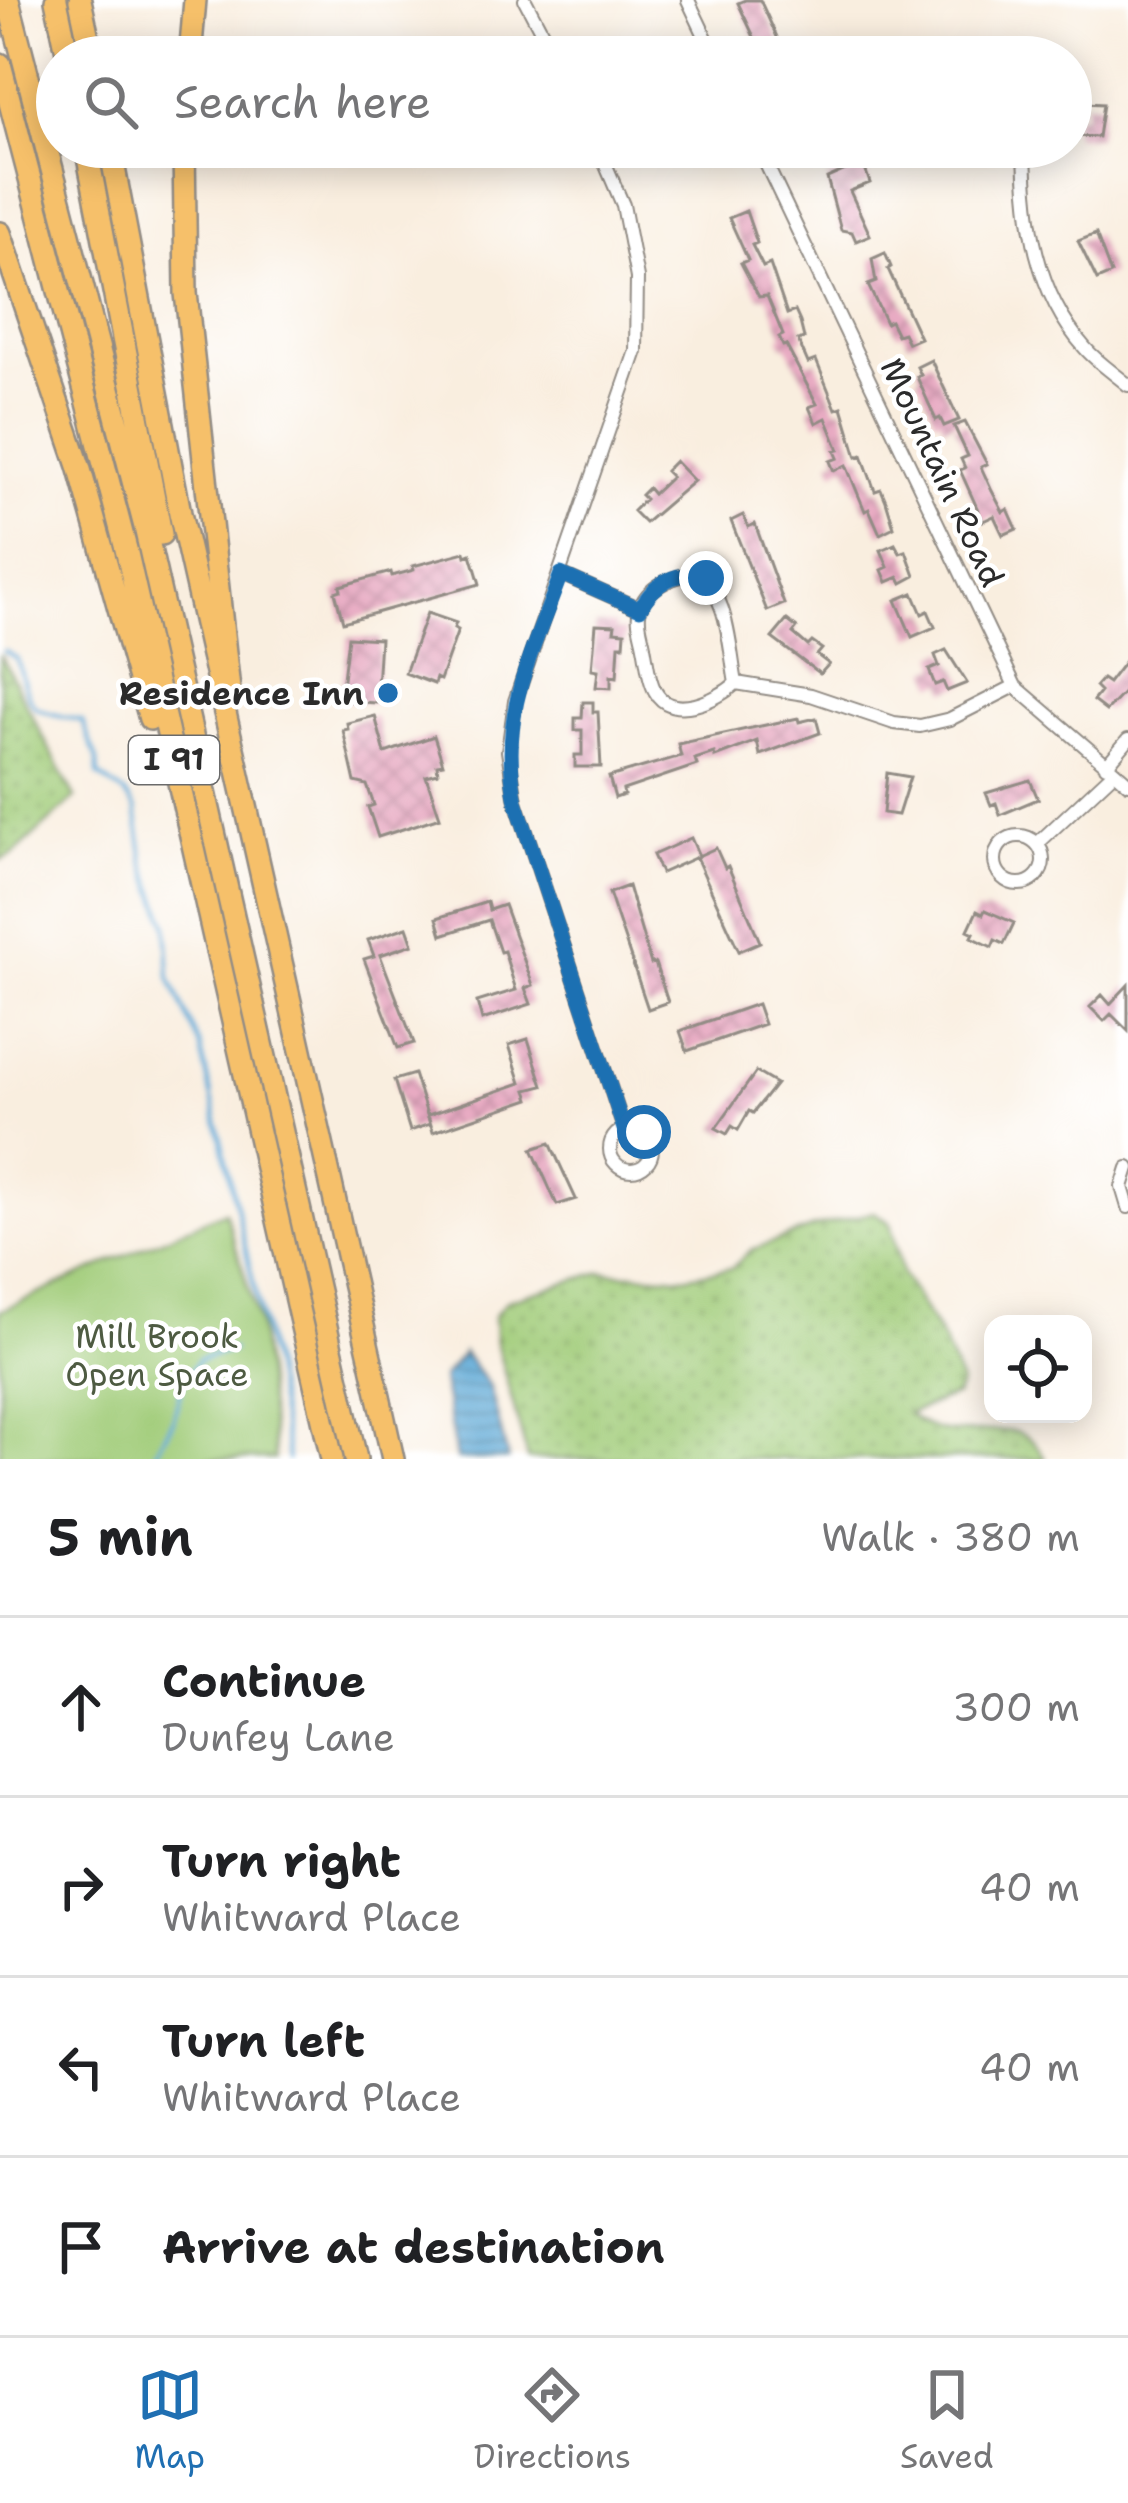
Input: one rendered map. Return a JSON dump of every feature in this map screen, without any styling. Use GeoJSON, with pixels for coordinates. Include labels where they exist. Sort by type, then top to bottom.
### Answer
{"type":"FeatureCollection","features":[{"type":"Feature","properties":{"kind":"highway"},"geometry":{"type":"LineString","coordinates":[[8,0],[36,108]]}},
{"type":"Feature","properties":{"kind":"highway"},"geometry":{"type":"LineString","coordinates":[[56,0],[64,36]]}},
{"type":"Feature","properties":{"kind":"highway"},"geometry":{"type":"LineString","coordinates":[[80,0],[88,36]]}},
{"type":"Feature","properties":{"kind":"highway"},"geometry":{"type":"LineString","coordinates":[[192,36],[195,0]]}},
{"type":"Feature","properties":{"kind":"highway","name":"I 91"},"geometry":{"type":"LineString","coordinates":[[0,64],[123,537],[332,1459]]}},
{"type":"Feature","properties":{"kind":"highway"},"geometry":{"type":"LineString","coordinates":[[52,168],[145,527],[356,1459]]}},
{"type":"Feature","properties":{"kind":"highway"},"geometry":{"type":"LineString","coordinates":[[90,168],[168,568],[369,1459]]}},
{"type":"Feature","properties":{"kind":"highway","name":"I 91"},"geometry":{"type":"LineString","coordinates":[[114,168],[166,445],[393,1459]]}},
{"type":"Feature","properties":{"kind":"highway"},"geometry":{"type":"LineString","coordinates":[[184,168],[186,292],[229,661],[226,720]]}},
{"type":"Feature","properties":{"kind":"highway"},"geometry":{"type":"LineString","coordinates":[[0,232],[72,444],[154,733],[180,787]]}},
{"type":"Feature","properties":{"kind":"street"},"geometry":{"type":"LineString","coordinates":[[525,0],[544,36]]}},
{"type":"Feature","properties":{"kind":"street"},"geometry":{"type":"LineString","coordinates":[[688,0],[705,36]]}},
{"type":"Feature","properties":{"kind":"street"},"geometry":{"type":"LineString","coordinates":[[607,168],[622,205],[637,278],[636,351],[515,700],[509,734],[510,772],[624,1129]]}},
{"type":"Feature","properties":{"kind":"street","name":"Mountain Road"},"geometry":{"type":"LineString","coordinates":[[768,168],[1015,686],[1128,783]]}},
{"type":"Feature","properties":{"kind":"street"},"geometry":{"type":"LineString","coordinates":[[1026,168],[1028,224],[1050,297],[1085,348],[1128,385]]}},
{"type":"Feature","properties":{"kind":"street"},"geometry":{"type":"LineString","coordinates":[[692,573],[706,578],[718,596],[736,683],[722,697],[686,706],[659,698],[653,688],[640,609],[667,579],[692,573]]}},
{"type":"Feature","properties":{"kind":"street"},"geometry":{"type":"LineString","coordinates":[[561,574],[640,609]]}},
{"type":"Feature","properties":{"kind":"street"},"geometry":{"type":"LineString","coordinates":[[736,683],[811,695],[894,723],[920,726],[950,719],[1015,686]]}},
{"type":"Feature","properties":{"kind":"street"},"geometry":{"type":"LineString","coordinates":[[1037,844],[1110,769],[1128,740]]}},
{"type":"Feature","properties":{"kind":"street"},"geometry":{"type":"LineString","coordinates":[[1025,837],[1037,844],[1043,857],[1036,877],[1016,884],[998,874],[994,860],[1004,841],[1025,837]]}},
{"type":"Feature","properties":{"kind":"street"},"geometry":{"type":"LineString","coordinates":[[1128,1168],[1122,1186],[1128,1207]]}},
{"type":"Feature","properties":{"kind":"green space"},"geometry":{"type":"Polygon","coordinates":[[[0,654],[75,798],[14,854],[0,860],[0,654]]]}},
{"type":"Feature","properties":{"kind":"green space","name":"Mill Brook Open Space"},"geometry":{"type":"Polygon","coordinates":[[[225,1211],[259,1324],[275,1459],[0,1459],[0,1311],[225,1211]]]}},
{"type":"Feature","properties":{"kind":"green space"},"geometry":{"type":"Polygon","coordinates":[[[874,1212],[890,1223],[902,1274],[944,1343],[961,1384],[956,1395],[908,1414],[948,1432],[1019,1433],[1045,1459],[528,1459],[495,1339],[494,1316],[507,1300],[601,1272],[683,1277],[732,1268],[751,1250],[874,1212]]]}},
{"type":"Feature","properties":{"kind":"water"},"geometry":{"type":"Polygon","coordinates":[[[463,1352],[490,1387],[508,1459],[456,1459],[442,1378],[463,1352]]]}},
{"type":"Feature","properties":{"kind":"building"},"geometry":{"type":"Polygon","coordinates":[[[760,0],[776,36],[754,36],[738,3],[760,0]]]}},
{"type":"Feature","properties":{"kind":"building"},"geometry":{"type":"Polygon","coordinates":[[[1092,103],[1103,104],[1098,137],[1092,137],[1092,103]]]}},
{"type":"Feature","properties":{"kind":"building"},"geometry":{"type":"Polygon","coordinates":[[[850,168],[865,168],[870,183],[850,191],[870,235],[856,241],[852,232],[841,230],[827,178],[850,168]]]}},
{"type":"Feature","properties":{"kind":"building"},"geometry":{"type":"Polygon","coordinates":[[[746,211],[757,243],[752,245],[763,267],[770,264],[787,314],[795,311],[800,322],[804,338],[798,340],[808,363],[816,360],[836,409],[842,407],[857,457],[862,455],[875,491],[881,489],[886,501],[894,527],[880,534],[846,465],[834,471],[830,461],[838,458],[835,451],[839,450],[826,418],[816,423],[809,407],[817,404],[783,346],[767,296],[759,297],[741,263],[748,260],[729,218],[746,211]]]}},
{"type":"Feature","properties":{"kind":"building"},"geometry":{"type":"Polygon","coordinates":[[[1096,234],[1111,274],[1097,280],[1078,241],[1096,234]]]}},
{"type":"Feature","properties":{"kind":"building"},"geometry":{"type":"Polygon","coordinates":[[[885,253],[920,338],[908,343],[890,321],[886,323],[868,285],[876,282],[872,259],[885,253]]]}},
{"type":"Feature","properties":{"kind":"building"},"geometry":{"type":"Polygon","coordinates":[[[931,360],[959,420],[944,426],[940,418],[936,420],[917,377],[921,375],[917,367],[931,360]]]}},
{"type":"Feature","properties":{"kind":"building"},"geometry":{"type":"Polygon","coordinates":[[[965,422],[987,464],[981,467],[992,491],[1017,529],[1003,535],[994,516],[983,521],[960,470],[965,468],[961,459],[968,456],[954,426],[965,422]]]}},
{"type":"Feature","properties":{"kind":"building"},"geometry":{"type":"Polygon","coordinates":[[[675,461],[694,481],[645,523],[633,511],[648,488],[653,494],[671,477],[665,471],[675,461]]]}},
{"type":"Feature","properties":{"kind":"building"},"geometry":{"type":"Polygon","coordinates":[[[743,515],[748,527],[755,524],[784,604],[767,611],[731,521],[743,515]]]}},
{"type":"Feature","properties":{"kind":"building"},"geometry":{"type":"Polygon","coordinates":[[[895,544],[900,553],[906,551],[915,576],[902,583],[899,577],[887,582],[882,570],[888,567],[881,550],[895,544]]]}},
{"type":"Feature","properties":{"kind":"building"},"geometry":{"type":"Polygon","coordinates":[[[471,554],[480,584],[343,622],[335,592],[340,586],[391,572],[392,576],[471,554]]]}},
{"type":"Feature","properties":{"kind":"building"},"geometry":{"type":"Polygon","coordinates":[[[913,593],[922,614],[928,611],[935,627],[912,637],[896,600],[913,593]]]}},
{"type":"Feature","properties":{"kind":"building"},"geometry":{"type":"Polygon","coordinates":[[[427,613],[456,623],[458,630],[440,680],[436,678],[434,684],[405,673],[427,613]]]}},
{"type":"Feature","properties":{"kind":"building"},"geometry":{"type":"Polygon","coordinates":[[[787,620],[808,646],[812,642],[822,649],[817,655],[829,664],[820,674],[772,638],[787,620]]]}},
{"type":"Feature","properties":{"kind":"building"},"geometry":{"type":"Polygon","coordinates":[[[596,624],[615,625],[614,631],[625,632],[611,688],[596,687],[598,670],[592,669],[596,624]]]}},
{"type":"Feature","properties":{"kind":"building"},"geometry":{"type":"Polygon","coordinates":[[[348,637],[380,639],[376,703],[345,701],[346,696],[341,695],[348,637]]]}},
{"type":"Feature","properties":{"kind":"building"},"geometry":{"type":"Polygon","coordinates":[[[946,650],[967,683],[947,691],[943,682],[935,685],[929,670],[939,666],[935,655],[946,650]]]}},
{"type":"Feature","properties":{"kind":"building"},"geometry":{"type":"Polygon","coordinates":[[[1128,657],[1128,688],[1106,711],[1093,701],[1100,692],[1095,687],[1102,679],[1108,683],[1128,657]]]}},
{"type":"Feature","properties":{"kind":"building"},"geometry":{"type":"Polygon","coordinates":[[[583,702],[593,702],[593,712],[598,712],[601,767],[575,767],[575,755],[582,755],[582,730],[575,730],[575,718],[582,718],[583,702]]]}},
{"type":"Feature","properties":{"kind":"building"},"geometry":{"type":"Polygon","coordinates":[[[375,716],[385,753],[434,736],[443,764],[437,765],[438,773],[426,776],[440,817],[378,837],[368,807],[374,805],[367,785],[355,782],[343,730],[348,729],[347,723],[375,716]]]}},
{"type":"Feature","properties":{"kind":"building"},"geometry":{"type":"Polygon","coordinates":[[[798,718],[799,722],[816,718],[820,733],[760,755],[757,741],[715,757],[714,753],[695,759],[697,765],[623,790],[624,795],[615,798],[609,777],[681,756],[678,744],[798,718]]]}},
{"type":"Feature","properties":{"kind":"building"},"geometry":{"type":"Polygon","coordinates":[[[887,773],[910,777],[898,815],[883,813],[887,773]]]}},
{"type":"Feature","properties":{"kind":"building"},"geometry":{"type":"Polygon","coordinates":[[[1030,780],[1038,799],[1000,815],[996,803],[991,805],[986,793],[1030,780]]]}},
{"type":"Feature","properties":{"kind":"building"},"geometry":{"type":"Polygon","coordinates":[[[691,838],[699,856],[661,873],[653,855],[691,838]]]}},
{"type":"Feature","properties":{"kind":"building"},"geometry":{"type":"Polygon","coordinates":[[[716,848],[760,942],[739,951],[696,857],[716,848]]]}},
{"type":"Feature","properties":{"kind":"building"},"geometry":{"type":"Polygon","coordinates":[[[628,886],[651,964],[655,963],[668,1002],[648,1009],[609,893],[628,886]]]}},
{"type":"Feature","properties":{"kind":"building"},"geometry":{"type":"Polygon","coordinates":[[[487,902],[489,910],[504,905],[533,985],[525,988],[531,1004],[482,1020],[477,1002],[516,990],[504,951],[500,952],[489,920],[442,935],[437,918],[487,902]]]}},
{"type":"Feature","properties":{"kind":"building"},"geometry":{"type":"Polygon","coordinates":[[[985,910],[1014,923],[1004,944],[995,940],[992,947],[968,930],[977,911],[983,914],[985,910]]]}},
{"type":"Feature","properties":{"kind":"building"},"geometry":{"type":"Polygon","coordinates":[[[407,927],[413,944],[380,955],[414,1043],[398,1048],[364,959],[374,956],[368,940],[407,927]]]}},
{"type":"Feature","properties":{"kind":"building"},"geometry":{"type":"Polygon","coordinates":[[[1128,985],[1128,1031],[1111,1014],[1104,1021],[1090,1007],[1102,995],[1110,1004],[1128,985]]]}},
{"type":"Feature","properties":{"kind":"building"},"geometry":{"type":"Polygon","coordinates":[[[757,1004],[764,1024],[687,1051],[680,1031],[757,1004]]]}},
{"type":"Feature","properties":{"kind":"building"},"geometry":{"type":"Polygon","coordinates":[[[528,1039],[543,1086],[527,1090],[530,1099],[433,1132],[428,1115],[521,1083],[509,1045],[528,1039]]]}},
{"type":"Feature","properties":{"kind":"building"},"geometry":{"type":"Polygon","coordinates":[[[756,1072],[776,1084],[753,1113],[749,1111],[738,1130],[732,1126],[727,1134],[716,1128],[756,1072]]]}},
{"type":"Feature","properties":{"kind":"building"},"geometry":{"type":"Polygon","coordinates":[[[414,1074],[430,1124],[410,1131],[394,1080],[414,1074]]]}},
{"type":"Feature","properties":{"kind":"building"},"geometry":{"type":"Polygon","coordinates":[[[550,1143],[576,1199],[557,1205],[532,1149],[550,1143]]]}},
{"type":"Feature","properties":{"kind":"waterway"},"geometry":{"type":"LineString","coordinates":[[4,651],[17,659],[35,706],[82,721],[98,775],[125,794],[136,809],[144,862],[167,924],[170,978],[200,1045],[288,1459]]}},
{"type":"Feature","properties":{"kind":"waterway"},"geometry":{"type":"LineString","coordinates":[[152,1459],[173,1421],[182,1384],[198,1360],[232,1350]]}},
{"type":"Feature","properties":{"kind":"place","name":"Residence Inn"},"geometry":{"type":"Point","coordinates":[388,693]}},
{"type":"Feature","properties":{"kind":"route"},"geometry":{"type":"LineString","coordinates":[[644,1132],[624,1129],[516,801],[509,734],[515,700],[561,574],[640,609],[667,579],[692,573],[706,578]]}}]}
